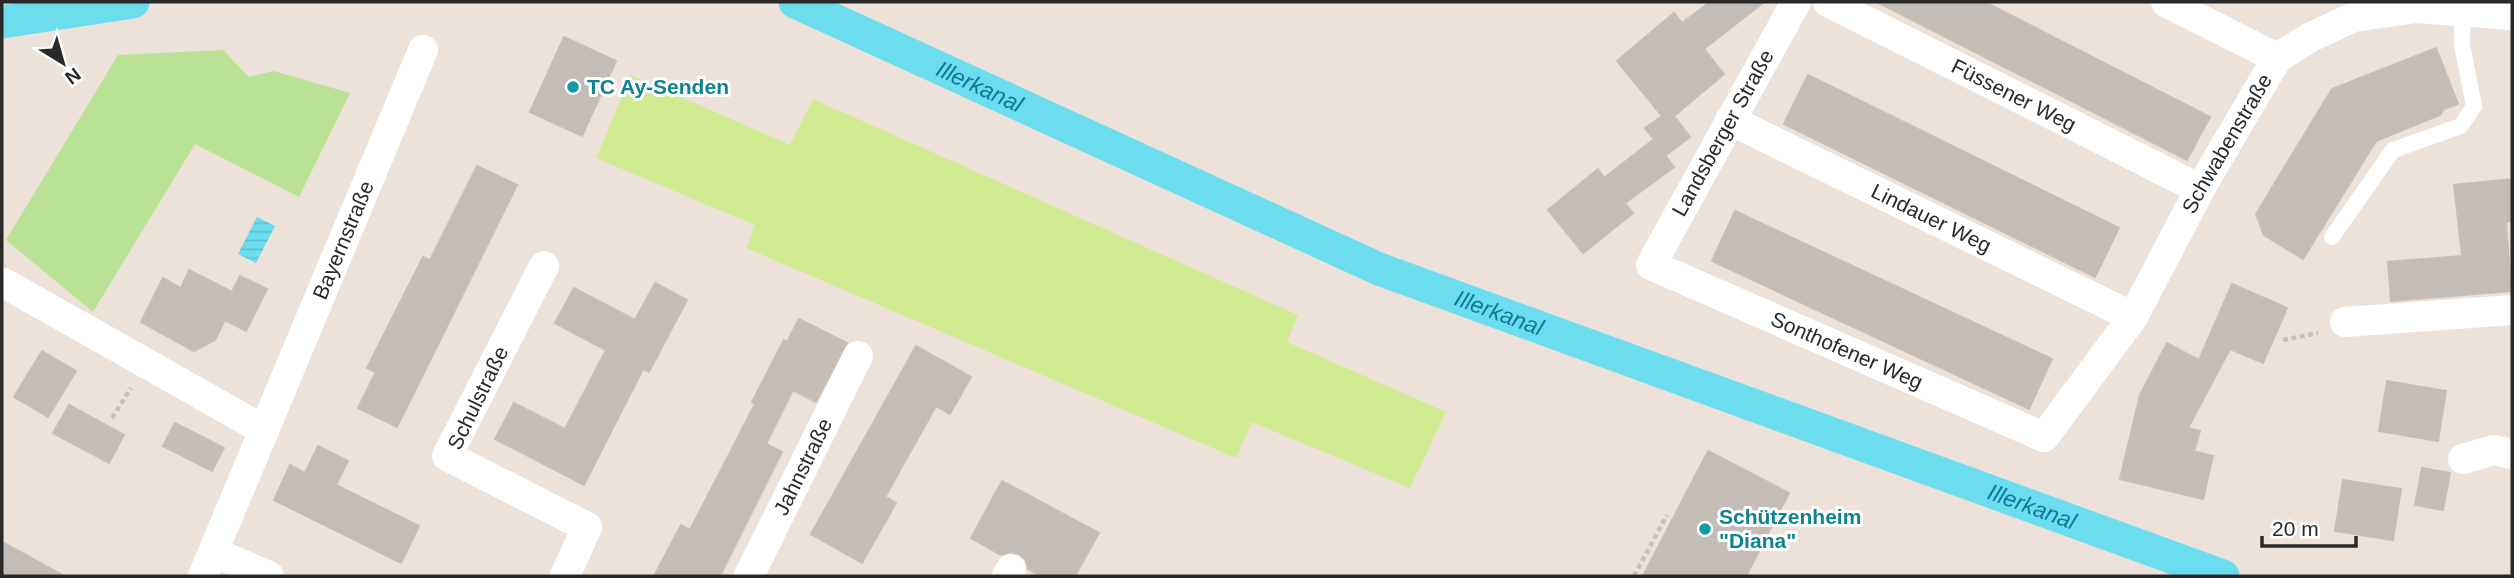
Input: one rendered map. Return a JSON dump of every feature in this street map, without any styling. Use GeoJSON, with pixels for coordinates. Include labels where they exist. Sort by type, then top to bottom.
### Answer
{"type":"FeatureCollection","features":[{"type":"Feature","properties":{"kind":"street","name":"Landsberger Straße"},"geometry":{"type":"LineString","coordinates":[[1651,265],[1796,2]]}},
{"type":"Feature","properties":{"kind":"street","name":"Füssener Weg"},"geometry":{"type":"LineString","coordinates":[[1828,2],[2200,188]]}},
{"type":"Feature","properties":{"kind":"street"},"geometry":{"type":"LineString","coordinates":[[2166,2],[2277,58]]}},
{"type":"Feature","properties":{"kind":"street","name":"Schwabenstraße"},"geometry":{"type":"LineString","coordinates":[[2044,436],[2133,317],[2200,188],[2277,58],[2311,37],[2354,17],[2417,8],[2512,15]]}},
{"type":"Feature","properties":{"kind":"street","name":"Bayernstraße"},"geometry":{"type":"LineString","coordinates":[[208,564],[422,50]]}},
{"type":"Feature","properties":{"kind":"street","name":"Lindauer Weg"},"geometry":{"type":"LineString","coordinates":[[1730,120],[2133,317]]}},
{"type":"Feature","properties":{"kind":"street","name":"Sonthofener Weg"},"geometry":{"type":"LineString","coordinates":[[1651,265],[2044,436]]}},
{"type":"Feature","properties":{"kind":"street","name":"Schulstraße"},"geometry":{"type":"LineString","coordinates":[[544,266],[447,456],[587,527],[565,576]]}},
{"type":"Feature","properties":{"kind":"street"},"geometry":{"type":"LineString","coordinates":[[4,283],[264,430]]}},
{"type":"Feature","properties":{"kind":"street"},"geometry":{"type":"LineString","coordinates":[[2345,322],[2512,310]]}},
{"type":"Feature","properties":{"kind":"street","name":"Jahnstraße"},"geometry":{"type":"LineString","coordinates":[[748,576],[858,356]]}},
{"type":"Feature","properties":{"kind":"street"},"geometry":{"type":"LineString","coordinates":[[2463,459],[2494,450],[2512,454]]}},
{"type":"Feature","properties":{"kind":"street"},"geometry":{"type":"LineString","coordinates":[[208,564],[269,576]]}},
{"type":"Feature","properties":{"kind":"lane"},"geometry":{"type":"LineString","coordinates":[[2332,237],[2393,150],[2461,126],[2474,106],[2462,45],[2463,12]]}},
{"type":"Feature","properties":{"kind":"path"},"geometry":{"type":"LineString","coordinates":[[1634,576],[1667,515]]}},
{"type":"Feature","properties":{"kind":"green space"},"geometry":{"type":"Polygon","coordinates":[[[223,50],[249,77],[274,71],[350,93],[299,197],[195,144],[93,312],[6,240],[118,55],[223,50]]]}},
{"type":"Feature","properties":{"kind":"green space"},"geometry":{"type":"Polygon","coordinates":[[[631,75],[790,145],[813,99],[1298,315],[1287,342],[1446,412],[1410,488],[1252,422],[1236,458],[746,248],[755,225],[596,158],[631,75]]]}},
{"type":"Feature","properties":{"kind":"water"},"geometry":{"type":"Polygon","coordinates":[[[257,217],[275,226],[256,263],[238,254],[257,217]]]}},
{"type":"Feature","properties":{"kind":"building"},"geometry":{"type":"Polygon","coordinates":[[[1710,2],[1764,2],[1704,49],[1724,74],[1674,116],[1690,137],[1666,155],[1645,128],[1662,116],[1617,61],[1674,13],[1682,23],[1710,2]]]}},
{"type":"Feature","properties":{"kind":"building"},"geometry":{"type":"Polygon","coordinates":[[[1877,2],[1985,2],[2210,117],[2187,160],[1877,2]]]}},
{"type":"Feature","properties":{"kind":"building","name":"TC Ay-Senden"},"geometry":{"type":"Polygon","coordinates":[[[564,37],[616,61],[582,136],[530,112],[564,37]]]}},
{"type":"Feature","properties":{"kind":"building"},"geometry":{"type":"Polygon","coordinates":[[[2436,48],[2458,104],[2444,109],[2440,115],[2376,141],[2303,259],[2264,235],[2256,214],[2332,89],[2436,48]]]}},
{"type":"Feature","properties":{"kind":"building"},"geometry":{"type":"Polygon","coordinates":[[[1808,75],[2119,228],[2095,277],[1784,124],[1808,75]]]}},
{"type":"Feature","properties":{"kind":"building"},"geometry":{"type":"Polygon","coordinates":[[[1653,140],[1674,167],[1625,203],[1633,213],[1583,253],[1548,210],[1598,169],[1604,178],[1653,140]]]}},
{"type":"Feature","properties":{"kind":"building"},"geometry":{"type":"Polygon","coordinates":[[[477,166],[517,185],[397,427],[358,408],[376,372],[367,368],[423,257],[430,260],[477,166]]]}},
{"type":"Feature","properties":{"kind":"building"},"geometry":{"type":"Polygon","coordinates":[[[2512,179],[2512,221],[2506,222],[2511,291],[2391,301],[2388,262],[2462,256],[2454,185],[2512,179]]]}},
{"type":"Feature","properties":{"kind":"building"},"geometry":{"type":"Polygon","coordinates":[[[1735,211],[2052,359],[2029,409],[1712,261],[1735,211]]]}},
{"type":"Feature","properties":{"kind":"building"},"geometry":{"type":"Polygon","coordinates":[[[189,270],[232,292],[240,276],[267,289],[246,331],[225,320],[215,340],[194,351],[141,322],[163,278],[181,288],[189,270]]]}},
{"type":"Feature","properties":{"kind":"building"},"geometry":{"type":"Polygon","coordinates":[[[655,283],[687,300],[649,372],[643,369],[584,485],[495,439],[514,403],[565,429],[606,350],[555,323],[574,288],[635,320],[655,283]]]}},
{"type":"Feature","properties":{"kind":"building"},"geometry":{"type":"Polygon","coordinates":[[[2232,284],[2287,308],[2263,363],[2230,349],[2188,428],[2200,431],[2194,451],[2213,456],[2203,499],[2120,479],[2140,395],[2167,343],[2199,360],[2232,284]]]}},
{"type":"Feature","properties":{"kind":"building"},"geometry":{"type":"Polygon","coordinates":[[[799,319],[847,343],[816,402],[793,390],[766,444],[782,452],[720,576],[654,576],[681,525],[690,530],[755,404],[752,402],[784,340],[787,342],[799,319]]]}},
{"type":"Feature","properties":{"kind":"building"},"geometry":{"type":"Polygon","coordinates":[[[916,346],[971,377],[950,414],[936,406],[885,497],[896,503],[862,563],[811,534],[916,346]]]}},
{"type":"Feature","properties":{"kind":"building"},"geometry":{"type":"Polygon","coordinates":[[[42,351],[76,371],[48,417],[14,397],[42,351]]]}},
{"type":"Feature","properties":{"kind":"building"},"geometry":{"type":"Polygon","coordinates":[[[2387,381],[2446,391],[2438,441],[2379,431],[2387,381]]]}},
{"type":"Feature","properties":{"kind":"building"},"geometry":{"type":"Polygon","coordinates":[[[69,405],[124,435],[109,463],[53,433],[69,405]]]}},
{"type":"Feature","properties":{"kind":"building"},"geometry":{"type":"Polygon","coordinates":[[[175,423],[224,448],[212,471],[163,446],[175,423]]]}},
{"type":"Feature","properties":{"kind":"building"},"geometry":{"type":"Polygon","coordinates":[[[318,446],[348,461],[336,485],[419,526],[401,563],[274,500],[290,465],[305,473],[318,446]]]}},
{"type":"Feature","properties":{"kind":"building","name":"Schützenheim \"Diana\""},"geometry":{"type":"Polygon","coordinates":[[[1708,451],[1789,493],[1746,576],[1643,576],[1708,451]]]}},
{"type":"Feature","properties":{"kind":"building"},"geometry":{"type":"Polygon","coordinates":[[[2422,468],[2450,473],[2443,510],[2415,505],[2422,468]]]}},
{"type":"Feature","properties":{"kind":"building"},"geometry":{"type":"Polygon","coordinates":[[[2343,480],[2401,489],[2393,540],[2335,531],[2343,480]]]}},
{"type":"Feature","properties":{"kind":"building"},"geometry":{"type":"Polygon","coordinates":[[[1002,481],[1099,533],[1075,576],[1041,576],[1028,569],[1026,560],[1019,554],[1010,552],[1001,555],[971,538],[1002,481]]]}},
{"type":"Feature","properties":{"kind":"building"},"geometry":{"type":"Polygon","coordinates":[[[2,542],[64,576],[2,576],[2,542]]]}},
{"type":"Feature","properties":{"kind":"waterway","name":"Illerkanal"},"geometry":{"type":"LineString","coordinates":[[2,22],[133,2]]}},
{"type":"Feature","properties":{"kind":"waterway","name":"Illerkanal"},"geometry":{"type":"LineString","coordinates":[[795,2],[1379,269],[2223,576]]}},
{"type":"Feature","properties":{"kind":"place","name":"TC Ay-Senden"},"geometry":{"type":"Point","coordinates":[573,87]}},
{"type":"Feature","properties":{"kind":"place","name":"Schützenheim \"Diana\""},"geometry":{"type":"Point","coordinates":[1705,529]}}]}
